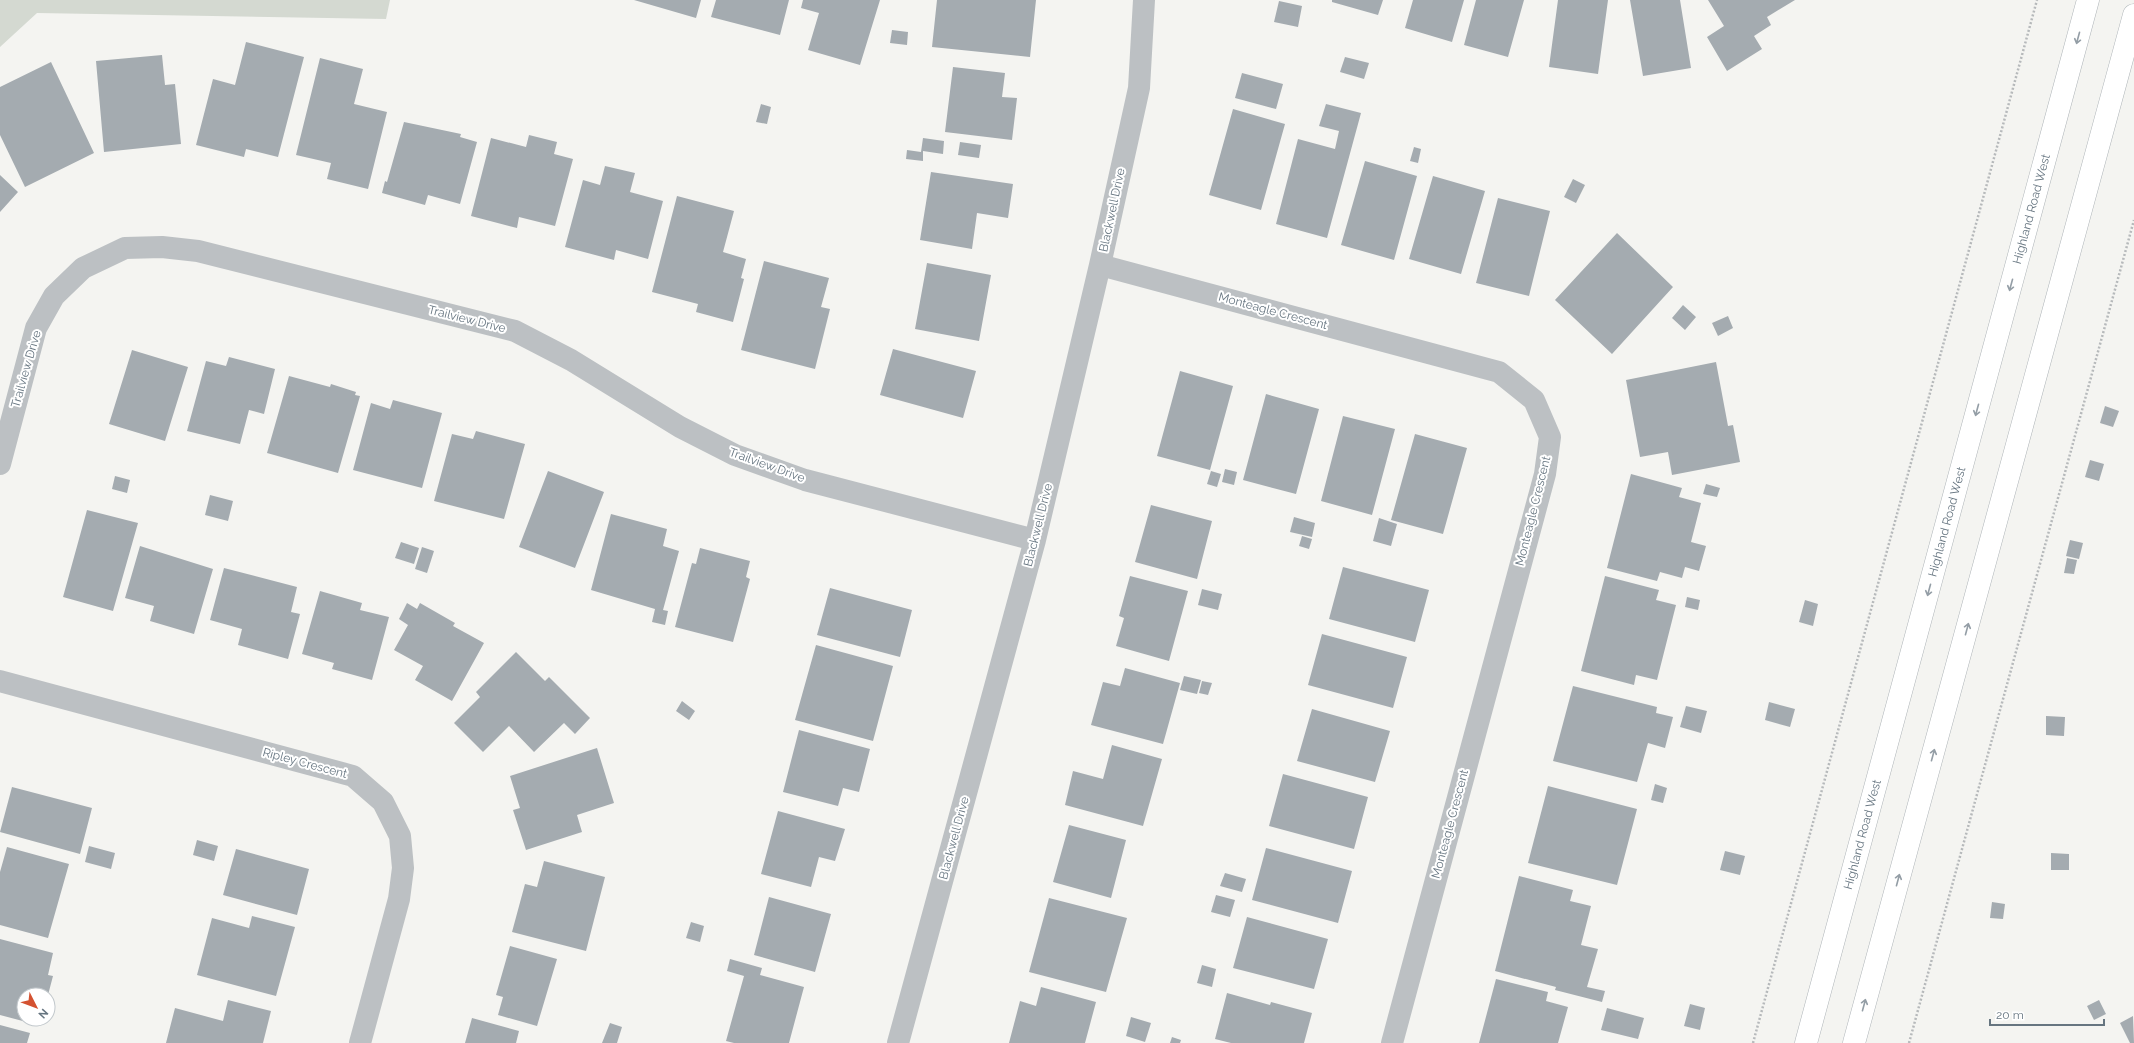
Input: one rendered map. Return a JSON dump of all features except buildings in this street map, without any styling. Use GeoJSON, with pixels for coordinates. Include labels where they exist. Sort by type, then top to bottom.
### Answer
{"type":"FeatureCollection","features":[{"type":"Feature","properties":{"kind":"main road","name":"Highland Road West"},"geometry":{"type":"LineString","coordinates":[[1806,1043],[2088,0]]}},
{"type":"Feature","properties":{"kind":"main road"},"geometry":{"type":"LineString","coordinates":[[1854,1043],[2134,15]]}},
{"type":"Feature","properties":{"kind":"street","name":"Blackwell Drive"},"geometry":{"type":"LineString","coordinates":[[898,1043],[1035,540],[1100,265],[1138,88],[1144,0]]}},
{"type":"Feature","properties":{"kind":"street","name":"Trailview Drive"},"geometry":{"type":"LineString","coordinates":[[0,464],[36,328],[54,296],[83,268],[125,248],[162,247],[198,251],[516,331],[571,360],[680,427],[735,456],[805,480],[1035,540]]}},
{"type":"Feature","properties":{"kind":"street","name":"Monteagle Crescent"},"geometry":{"type":"LineString","coordinates":[[1100,265],[1499,372],[1534,400],[1550,437],[1542,482],[1392,1043]]}},
{"type":"Feature","properties":{"kind":"street","name":"Ripley Crescent"},"geometry":{"type":"LineString","coordinates":[[0,681],[353,776],[383,802],[400,836],[404,868],[399,899],[360,1043]]}},
{"type":"Feature","properties":{"kind":"path"},"geometry":{"type":"LineString","coordinates":[[1753,1043],[2037,0]]}},
{"type":"Feature","properties":{"kind":"path"},"geometry":{"type":"LineString","coordinates":[[1909,1043],[2134,220]]}},
{"type":"Feature","properties":{"kind":"shaded area"},"geometry":{"type":"Polygon","coordinates":[[[0,0],[390,0],[386,19],[37,13],[0,47],[0,0]]]}}]}
